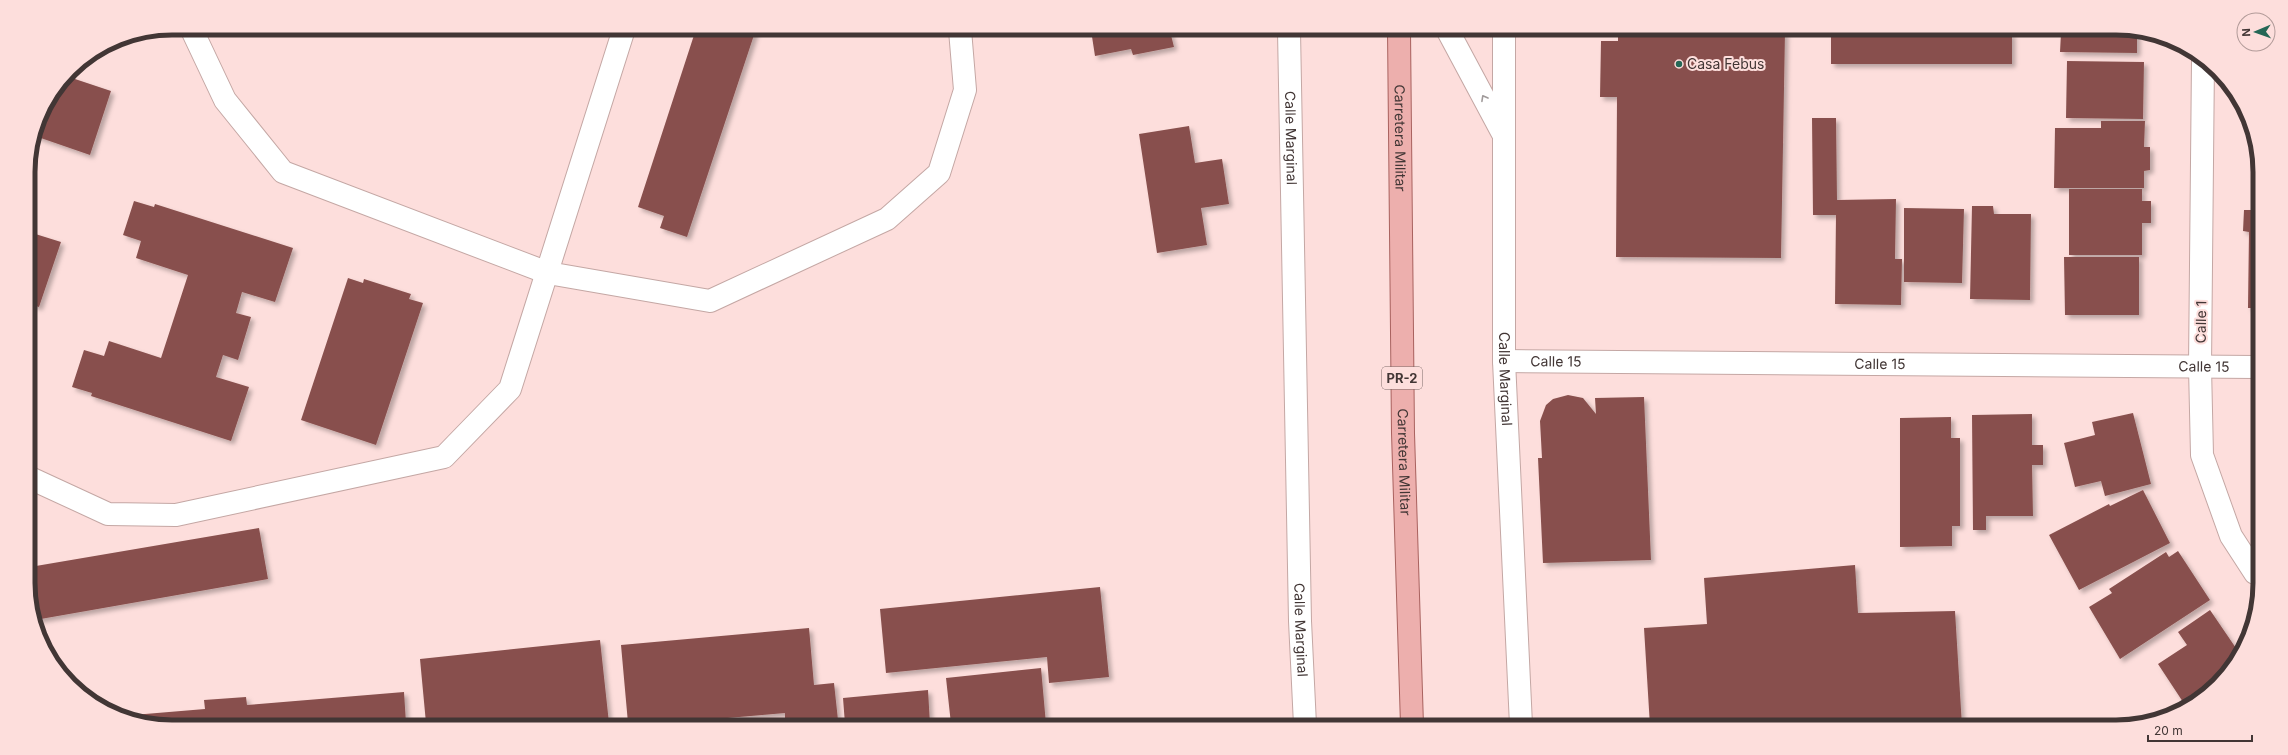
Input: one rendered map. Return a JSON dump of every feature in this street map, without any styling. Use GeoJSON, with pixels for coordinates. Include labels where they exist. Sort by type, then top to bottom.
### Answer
{"type":"FeatureCollection","features":[{"type":"Feature","properties":{"kind":"main road","name":"Carretera Militar"},"geometry":{"type":"LineString","coordinates":[[1399,35],[1402,433],[1412,720]]}},
{"type":"Feature","properties":{"kind":"street"},"geometry":{"type":"LineString","coordinates":[[194,35],[225,100],[283,172],[548,272],[710,302],[887,219],[939,173],[965,90],[960,35]]}},
{"type":"Feature","properties":{"kind":"street"},"geometry":{"type":"LineString","coordinates":[[35,480],[108,514],[176,515],[444,457],[510,389],[622,35]]}},
{"type":"Feature","properties":{"kind":"street","name":"Calle Marginal"},"geometry":{"type":"LineString","coordinates":[[1289,35],[1300,613],[1305,720]]}},
{"type":"Feature","properties":{"kind":"street"},"geometry":{"type":"LineString","coordinates":[[1450,35],[1503,133]]}},
{"type":"Feature","properties":{"kind":"street","name":"Calle Marginal"},"geometry":{"type":"LineString","coordinates":[[1504,35],[1504,361],[1521,720]]}},
{"type":"Feature","properties":{"kind":"street","name":"Calle 1"},"geometry":{"type":"LineString","coordinates":[[2203,66],[2200,367],[2202,455],[2231,536],[2253,570]]}},
{"type":"Feature","properties":{"kind":"street","name":"Calle 15"},"geometry":{"type":"LineString","coordinates":[[1504,361],[2253,367]]}},
{"type":"Feature","properties":{"kind":"building"},"geometry":{"type":"Polygon","coordinates":[[[694,35],[754,35],[687,237],[660,228],[664,216],[638,207],[694,35]]]}},
{"type":"Feature","properties":{"kind":"building"},"geometry":{"type":"Polygon","coordinates":[[[1092,35],[1171,35],[1174,47],[1133,55],[1131,49],[1095,56],[1092,35]]]}},
{"type":"Feature","properties":{"kind":"building"},"geometry":{"type":"Polygon","coordinates":[[[1618,35],[1785,35],[1781,258],[1616,257],[1617,97],[1600,97],[1601,41],[1618,41],[1618,35]]]}},
{"type":"Feature","properties":{"kind":"building"},"geometry":{"type":"Polygon","coordinates":[[[1831,35],[2012,35],[2012,64],[1831,64],[1831,35]]]}},
{"type":"Feature","properties":{"kind":"building"},"geometry":{"type":"Polygon","coordinates":[[[2061,35],[2116,35],[2137,37],[2137,53],[2060,52],[2061,35]]]}},
{"type":"Feature","properties":{"kind":"building"},"geometry":{"type":"Polygon","coordinates":[[[2067,61],[2144,62],[2143,119],[2066,118],[2067,61]]]}},
{"type":"Feature","properties":{"kind":"building"},"geometry":{"type":"Polygon","coordinates":[[[73,78],[111,91],[90,155],[40,138],[42,128],[53,103],[73,78]]]}},
{"type":"Feature","properties":{"kind":"building"},"geometry":{"type":"Polygon","coordinates":[[[1812,118],[1836,118],[1837,200],[1896,199],[1895,259],[1902,259],[1901,305],[1835,304],[1836,215],[1813,215],[1812,118]]]}},
{"type":"Feature","properties":{"kind":"building"},"geometry":{"type":"Polygon","coordinates":[[[2101,121],[2145,121],[2144,147],[2150,147],[2150,170],[2144,171],[2144,188],[2054,188],[2055,128],[2101,128],[2101,121]]]}},
{"type":"Feature","properties":{"kind":"building"},"geometry":{"type":"Polygon","coordinates":[[[1189,126],[1195,163],[1222,159],[1229,204],[1201,208],[1207,245],[1157,253],[1139,134],[1189,126]]]}},
{"type":"Feature","properties":{"kind":"building"},"geometry":{"type":"Polygon","coordinates":[[[2251,150],[2253,177],[2251,177],[2251,150]]]}},
{"type":"Feature","properties":{"kind":"building"},"geometry":{"type":"Polygon","coordinates":[[[2069,189],[2142,189],[2142,201],[2151,201],[2151,223],[2142,223],[2142,255],[2069,255],[2069,189]]]}},
{"type":"Feature","properties":{"kind":"building"},"geometry":{"type":"Polygon","coordinates":[[[134,201],[154,207],[155,204],[293,248],[275,302],[242,292],[236,313],[251,317],[238,360],[223,355],[216,377],[249,387],[231,441],[91,396],[92,393],[72,387],[84,350],[104,356],[109,341],[161,358],[188,275],[136,258],[141,241],[123,235],[134,201]]]}},
{"type":"Feature","properties":{"kind":"building"},"geometry":{"type":"Polygon","coordinates":[[[1972,206],[1993,206],[1994,214],[2031,214],[2030,300],[1970,299],[1972,206]]]}},
{"type":"Feature","properties":{"kind":"building"},"geometry":{"type":"Polygon","coordinates":[[[1904,208],[1964,209],[1962,283],[1904,282],[1904,208]]]}},
{"type":"Feature","properties":{"kind":"building"},"geometry":{"type":"Polygon","coordinates":[[[2244,210],[2253,210],[2253,308],[2248,308],[2249,232],[2243,231],[2244,210]]]}},
{"type":"Feature","properties":{"kind":"building"},"geometry":{"type":"Polygon","coordinates":[[[35,234],[61,242],[39,307],[35,306],[35,234]]]}},
{"type":"Feature","properties":{"kind":"building"},"geometry":{"type":"Polygon","coordinates":[[[2064,257],[2139,257],[2139,315],[2065,315],[2064,257]]]}},
{"type":"Feature","properties":{"kind":"building"},"geometry":{"type":"Polygon","coordinates":[[[348,278],[363,283],[364,279],[411,294],[409,299],[423,303],[376,445],[301,420],[348,278]]]}},
{"type":"Feature","properties":{"kind":"building"},"geometry":{"type":"Polygon","coordinates":[[[1568,395],[1583,398],[1596,414],[1595,398],[1644,397],[1651,560],[1543,563],[1538,458],[1542,458],[1540,421],[1546,405],[1553,399],[1568,395]]]}},
{"type":"Feature","properties":{"kind":"building"},"geometry":{"type":"Polygon","coordinates":[[[2133,413],[2151,484],[2105,496],[2101,481],[2075,487],[2064,443],[2095,435],[2092,422],[2133,413]]]}},
{"type":"Feature","properties":{"kind":"building"},"geometry":{"type":"Polygon","coordinates":[[[2032,414],[2032,445],[2043,445],[2043,465],[2032,465],[2033,516],[1986,516],[1986,530],[1973,530],[1972,415],[2032,414]]]}},
{"type":"Feature","properties":{"kind":"building"},"geometry":{"type":"Polygon","coordinates":[[[1951,417],[1951,438],[1960,438],[1960,526],[1952,526],[1952,546],[1900,547],[1900,418],[1951,417]]]}},
{"type":"Feature","properties":{"kind":"building"},"geometry":{"type":"Polygon","coordinates":[[[2143,490],[2170,543],[2079,590],[2049,535],[2109,504],[2110,506],[2143,490]]]}},
{"type":"Feature","properties":{"kind":"building"},"geometry":{"type":"Polygon","coordinates":[[[259,528],[268,579],[40,619],[36,601],[35,566],[259,528]]]}},
{"type":"Feature","properties":{"kind":"building"},"geometry":{"type":"Polygon","coordinates":[[[2178,551],[2210,600],[2120,659],[2089,607],[2112,593],[2109,589],[2166,552],[2169,557],[2178,551]]]}},
{"type":"Feature","properties":{"kind":"building"},"geometry":{"type":"Polygon","coordinates":[[[1855,565],[1858,613],[1955,611],[1962,720],[1650,720],[1644,628],[1707,624],[1704,578],[1855,565]]]}},
{"type":"Feature","properties":{"kind":"building"},"geometry":{"type":"Polygon","coordinates":[[[1100,587],[1109,677],[1049,683],[1047,657],[886,673],[880,609],[1100,587]]]}},
{"type":"Feature","properties":{"kind":"building"},"geometry":{"type":"Polygon","coordinates":[[[2210,610],[2236,649],[2219,673],[2206,686],[2183,702],[2158,664],[2187,645],[2178,632],[2210,610]]]}},
{"type":"Feature","properties":{"kind":"building"},"geometry":{"type":"Polygon","coordinates":[[[809,628],[814,685],[834,683],[838,720],[790,720],[790,718],[785,718],[785,713],[704,720],[628,720],[621,645],[809,628]]]}},
{"type":"Feature","properties":{"kind":"building"},"geometry":{"type":"Polygon","coordinates":[[[600,640],[609,720],[426,720],[420,659],[600,640]]]}},
{"type":"Feature","properties":{"kind":"building"},"geometry":{"type":"Polygon","coordinates":[[[1041,668],[1046,720],[951,720],[946,678],[1041,668]]]}},
{"type":"Feature","properties":{"kind":"building"},"geometry":{"type":"Polygon","coordinates":[[[928,690],[930,720],[845,720],[843,698],[928,690]]]}},
{"type":"Feature","properties":{"kind":"building"},"geometry":{"type":"Polygon","coordinates":[[[404,692],[406,720],[172,720],[154,719],[136,715],[205,709],[204,700],[246,697],[247,705],[404,692]]]}},
{"type":"Feature","properties":{"kind":"place","name":"Casa Febus"},"geometry":{"type":"Point","coordinates":[1679,64]}}]}
